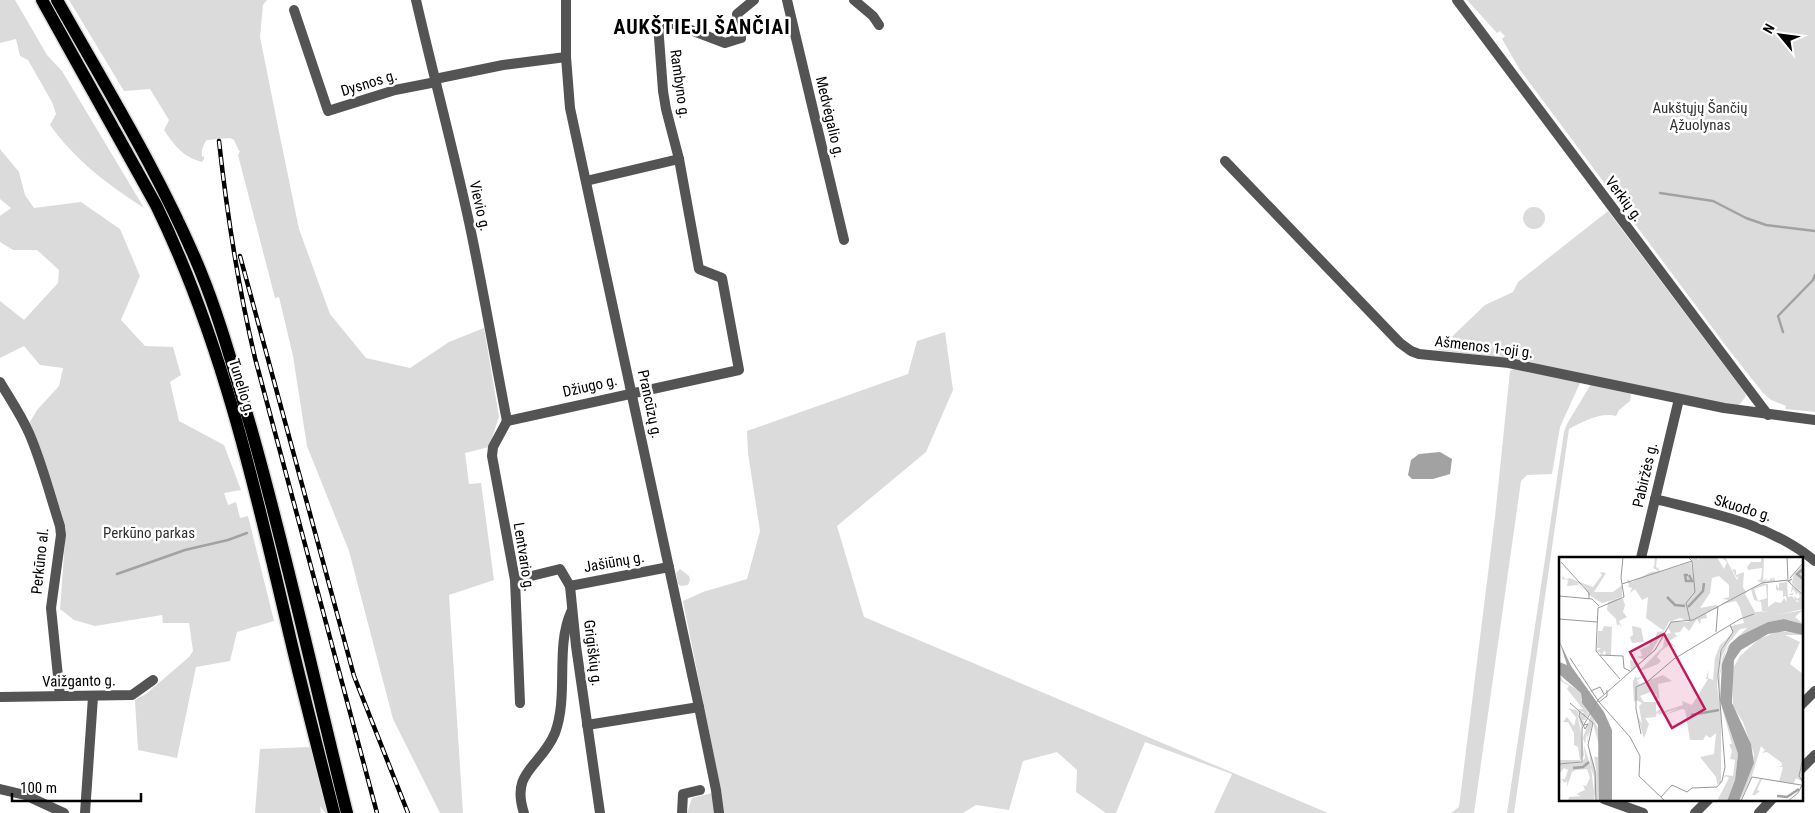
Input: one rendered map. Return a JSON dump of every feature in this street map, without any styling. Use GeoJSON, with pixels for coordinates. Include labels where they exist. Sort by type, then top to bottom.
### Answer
{"type":"FeatureCollection","features":[{"type":"Feature","properties":{"kind":"main road","name":"Tunelio g."},"geometry":{"type":"LineString","coordinates":[[42,0],[156,205],[194,289],[206,323],[261,510],[291,641],[334,813]]}},
{"type":"Feature","properties":{"kind":"main road","name":"Tunelio g."},"geometry":{"type":"LineString","coordinates":[[57,0],[156,176],[194,255],[218,319],[270,499],[347,813]]}},
{"type":"Feature","properties":{"kind":"street","name":"Vievio g."},"geometry":{"type":"LineString","coordinates":[[416,0],[486,305],[507,421]]}},
{"type":"Feature","properties":{"kind":"street","name":"Prancūzų g."},"geometry":{"type":"LineString","coordinates":[[566,0],[566,57],[570,108],[699,707],[719,813]]}},
{"type":"Feature","properties":{"kind":"street","name":"Rambyno g."},"geometry":{"type":"LineString","coordinates":[[739,370],[722,278],[699,269],[679,159],[664,100],[658,24],[675,24],[725,43],[741,38],[737,14],[754,0]]}},
{"type":"Feature","properties":{"kind":"street","name":"Medvėgalio g."},"geometry":{"type":"LineString","coordinates":[[788,0],[844,240]]}},
{"type":"Feature","properties":{"kind":"street"},"geometry":{"type":"LineString","coordinates":[[854,0],[873,16],[879,25]]}},
{"type":"Feature","properties":{"kind":"street","name":"Verkių g."},"geometry":{"type":"LineString","coordinates":[[1457,0],[1768,415]]}},
{"type":"Feature","properties":{"kind":"street","name":"Dysnos g."},"geometry":{"type":"LineString","coordinates":[[294,10],[328,111],[395,90],[435,80],[503,65],[566,57]]}},
{"type":"Feature","properties":{"kind":"street"},"geometry":{"type":"LineString","coordinates":[[586,181],[679,159]]}},
{"type":"Feature","properties":{"kind":"street","name":"Ašmenos 1-oji g."},"geometry":{"type":"LineString","coordinates":[[1225,161],[1400,343],[1411,351],[1419,354],[1509,363],[1679,399],[1768,415],[1815,420]]}},
{"type":"Feature","properties":{"kind":"street","name":"Džiugo g."},"geometry":{"type":"LineString","coordinates":[[507,421],[739,370]]}},
{"type":"Feature","properties":{"kind":"street","name":"Perkūno al."},"geometry":{"type":"LineString","coordinates":[[0,382],[18,410],[29,434],[60,526],[61,535],[51,608],[60,696]]}},
{"type":"Feature","properties":{"kind":"street","name":"Pabiržės g."},"geometry":{"type":"LineString","coordinates":[[1641,557],[1679,399]]}},
{"type":"Feature","properties":{"kind":"street","name":"Lentvario g."},"geometry":{"type":"LineString","coordinates":[[507,421],[503,431],[496,440],[492,456],[515,580],[520,703]]}},
{"type":"Feature","properties":{"kind":"street","name":"Skuodo g."},"geometry":{"type":"LineString","coordinates":[[1655,499],[1772,532],[1796,546],[1815,561]]}},
{"type":"Feature","properties":{"kind":"street","name":"Jašiūnų g."},"geometry":{"type":"LineString","coordinates":[[515,580],[560,569],[570,586],[669,567]]}},
{"type":"Feature","properties":{"kind":"street","name":"Grigiškių g."},"geometry":{"type":"LineString","coordinates":[[570,586],[600,813]]}},
{"type":"Feature","properties":{"kind":"street"},"geometry":{"type":"LineString","coordinates":[[524,813],[520,800],[520,785],[555,733],[559,716],[566,627],[572,611]]}},
{"type":"Feature","properties":{"kind":"street","name":"Vaižganto g."},"geometry":{"type":"LineString","coordinates":[[0,697],[132,695],[153,680]]}},
{"type":"Feature","properties":{"kind":"street"},"geometry":{"type":"LineString","coordinates":[[1802,704],[1815,690]]}},
{"type":"Feature","properties":{"kind":"street"},"geometry":{"type":"LineString","coordinates":[[85,813],[93,697]]}},
{"type":"Feature","properties":{"kind":"street"},"geometry":{"type":"LineString","coordinates":[[587,725],[699,707]]}},
{"type":"Feature","properties":{"kind":"street"},"geometry":{"type":"LineString","coordinates":[[1802,768],[1815,755]]}},
{"type":"Feature","properties":{"kind":"street"},"geometry":{"type":"LineString","coordinates":[[0,789],[25,795],[64,813]]}},
{"type":"Feature","properties":{"kind":"street"},"geometry":{"type":"LineString","coordinates":[[682,813],[683,794],[700,790]]}},
{"type":"Feature","properties":{"kind":"street"},"geometry":{"type":"LineString","coordinates":[[1607,800],[1643,813]]}},
{"type":"Feature","properties":{"kind":"street"},"geometry":{"type":"LineString","coordinates":[[1695,813],[1708,800]]}},
{"type":"Feature","properties":{"kind":"street"},"geometry":{"type":"LineString","coordinates":[[1759,813],[1771,800]]}},
{"type":"Feature","properties":{"kind":"green space"},"geometry":{"type":"Polygon","coordinates":[[[0,0],[15,0],[47,55],[62,71],[144,208],[117,190],[81,161],[50,125],[56,114],[52,102],[28,60],[20,56],[16,39],[0,43],[0,0]]]}},
{"type":"Feature","properties":{"kind":"green space"},"geometry":{"type":"Polygon","coordinates":[[[48,0],[51,0],[146,169],[178,231],[210,309],[264,490],[342,813],[339,813],[271,529],[207,310],[192,270],[161,201],[48,0]]]}},
{"type":"Feature","properties":{"kind":"green space"},"geometry":{"type":"Polygon","coordinates":[[[69,0],[267,0],[263,5],[260,37],[277,122],[299,229],[330,314],[366,358],[410,368],[449,342],[484,328],[499,417],[489,447],[465,453],[469,484],[481,483],[494,580],[449,595],[463,813],[440,813],[393,719],[349,551],[307,446],[293,356],[279,297],[275,298],[238,155],[240,151],[234,140],[230,138],[207,140],[202,150],[202,157],[204,156],[204,159],[202,162],[189,157],[180,150],[164,130],[169,120],[150,89],[124,91],[69,0]]]}},
{"type":"Feature","properties":{"kind":"green space","name":"Aukštųjų Šančių Ąžuolynas"},"geometry":{"type":"Polygon","coordinates":[[[1467,0],[1815,0],[1815,412],[1785,409],[1786,406],[1771,400],[1763,393],[1520,70],[1502,39],[1505,36],[1500,31],[1497,33],[1467,0]]]}},
{"type":"Feature","properties":{"kind":"green space","name":"Perkūno parkas"},"geometry":{"type":"Polygon","coordinates":[[[0,149],[19,172],[25,195],[34,208],[81,202],[120,229],[140,276],[121,320],[145,346],[173,347],[181,375],[170,382],[179,421],[224,445],[241,490],[224,493],[228,505],[236,502],[240,518],[248,516],[274,621],[237,632],[230,661],[196,667],[177,758],[138,750],[135,700],[146,694],[189,657],[193,651],[189,623],[163,623],[162,615],[95,626],[74,620],[60,609],[66,528],[30,422],[37,410],[59,386],[63,368],[40,365],[24,346],[0,358],[0,301],[24,320],[58,283],[59,270],[37,250],[13,250],[0,242],[0,216],[11,208],[0,199],[0,149]]]}},
{"type":"Feature","properties":{"kind":"green space"},"geometry":{"type":"Polygon","coordinates":[[[1534,207],[1542,210],[1545,218],[1542,226],[1534,229],[1526,226],[1523,218],[1526,210],[1534,207]]]}},
{"type":"Feature","properties":{"kind":"green space"},"geometry":{"type":"Polygon","coordinates":[[[1608,211],[1745,393],[1746,396],[1740,404],[1736,406],[1674,394],[1525,361],[1438,350],[1485,305],[1513,292],[1518,282],[1608,211]]]}},
{"type":"Feature","properties":{"kind":"green space"},"geometry":{"type":"Polygon","coordinates":[[[945,332],[953,390],[926,452],[837,526],[864,617],[1328,813],[1214,813],[1232,774],[1145,742],[1116,813],[1106,813],[1076,792],[1077,770],[1057,752],[1023,761],[1009,810],[976,805],[963,813],[687,813],[692,798],[721,791],[683,601],[703,592],[747,579],[760,531],[748,453],[747,431],[908,374],[917,341],[945,332]]]}},
{"type":"Feature","properties":{"kind":"green space"},"geometry":{"type":"Polygon","coordinates":[[[1515,368],[1579,380],[1580,383],[1560,427],[1552,474],[1527,475],[1521,481],[1474,813],[1451,813],[1459,807],[1495,517],[1510,371],[1515,368]]]}},
{"type":"Feature","properties":{"kind":"green space"},"geometry":{"type":"Polygon","coordinates":[[[1591,384],[1629,393],[1631,395],[1630,401],[1619,410],[1616,416],[1604,415],[1569,429],[1514,813],[1507,813],[1564,432],[1591,384]]]}},
{"type":"Feature","properties":{"kind":"green space"},"geometry":{"type":"Polygon","coordinates":[[[236,441],[286,638],[284,640],[247,487],[235,446],[236,441]]]}},
{"type":"Feature","properties":{"kind":"green space"},"geometry":{"type":"Polygon","coordinates":[[[680,569],[689,576],[688,585],[681,586],[678,584],[676,573],[680,569]]]}},
{"type":"Feature","properties":{"kind":"green space"},"geometry":{"type":"Polygon","coordinates":[[[286,649],[329,813],[325,813],[320,806],[321,813],[255,813],[260,749],[310,747],[286,649]]]}},
{"type":"Feature","properties":{"kind":"shaded area"},"geometry":{"type":"Polygon","coordinates":[[[1440,452],[1452,459],[1450,474],[1433,479],[1412,479],[1408,475],[1411,460],[1419,454],[1440,452]]]}},
{"type":"Feature","properties":{"kind":"waterway"},"geometry":{"type":"LineString","coordinates":[[1660,193],[1713,201],[1746,218],[1766,225],[1815,231]]}},
{"type":"Feature","properties":{"kind":"waterway"},"geometry":{"type":"LineString","coordinates":[[1783,332],[1778,316],[1813,280],[1815,275]]}},
{"type":"Feature","properties":{"kind":"waterway"},"geometry":{"type":"LineString","coordinates":[[117,574],[185,550],[228,540],[247,533]]}},
{"type":"Feature","properties":{"kind":"railway"},"geometry":{"type":"LineString","coordinates":[[219,141],[234,250],[255,358],[377,813]]}},
{"type":"Feature","properties":{"kind":"railway"},"geometry":{"type":"LineString","coordinates":[[240,256],[354,676],[408,813]]}},
{"type":"Feature","properties":{"kind":"district","name":"AUKŠTIEJI ŠANČIAI"},"geometry":{"type":"Point","coordinates":[702,27]}}]}
